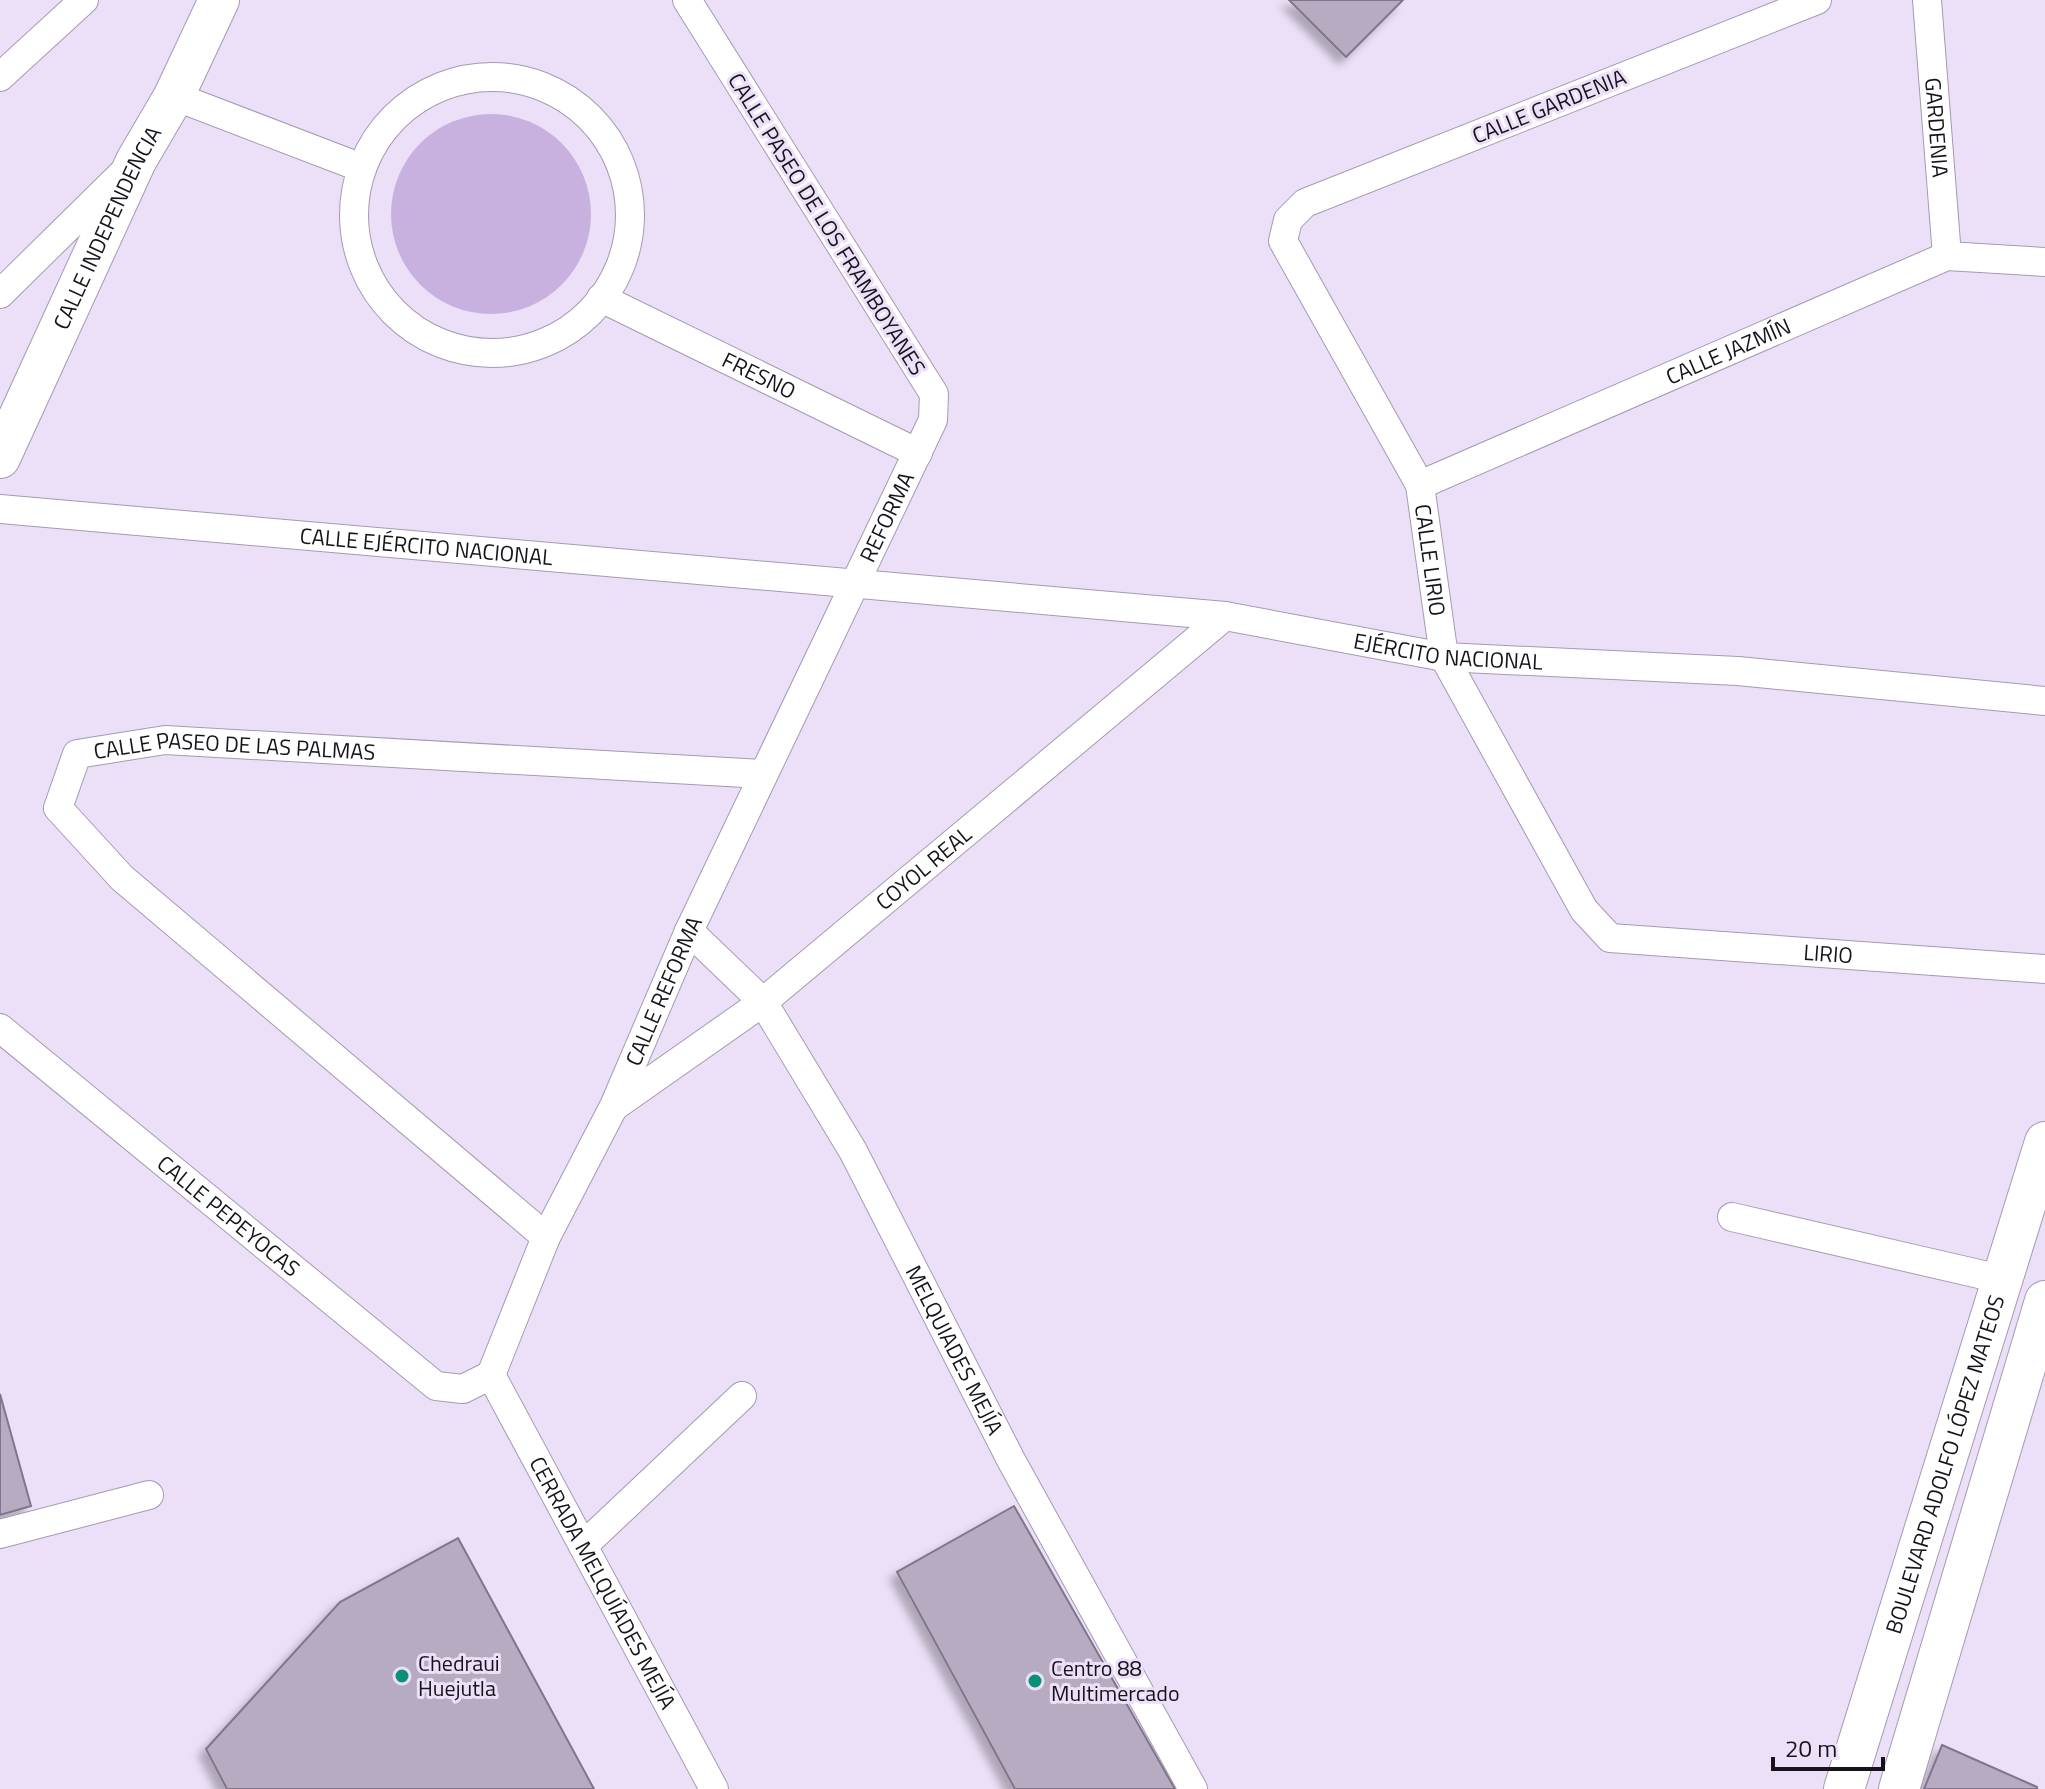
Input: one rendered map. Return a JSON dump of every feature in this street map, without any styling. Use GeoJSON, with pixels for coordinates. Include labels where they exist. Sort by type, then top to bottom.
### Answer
{"type":"FeatureCollection","features":[{"type":"Feature","properties":{"kind":"street"},"geometry":{"type":"LineString","coordinates":[[0,77],[84,0]]}},
{"type":"Feature","properties":{"kind":"street","name":"CALLE INDEPENDENCIA"},"geometry":{"type":"LineString","coordinates":[[0,458],[136,161],[174,96],[219,0]]}},
{"type":"Feature","properties":{"kind":"street","name":"CALLE PASEO DE LOS FRAMBOYANES"},"geometry":{"type":"LineString","coordinates":[[687,0],[934,394],[933,420],[918,453]]}},
{"type":"Feature","properties":{"kind":"street","name":"CALLE GARDENIA"},"geometry":{"type":"LineString","coordinates":[[1288,220],[1305,203],[1817,0]]}},
{"type":"Feature","properties":{"kind":"street","name":"GARDENIA"},"geometry":{"type":"LineString","coordinates":[[1927,0],[1947,256]]}},
{"type":"Feature","properties":{"kind":"street"},"geometry":{"type":"LineString","coordinates":[[500,77],[535,83],[565,97],[598,127],[615,153],[625,180],[630,208],[628,236],[615,276],[601,298],[562,333],[515,351],[492,353],[454,348],[421,334],[381,298],[366,274],[355,227],[354,205],[362,168],[385,127],[402,110],[434,89],[466,79],[500,77]]}},
{"type":"Feature","properties":{"kind":"street"},"geometry":{"type":"LineString","coordinates":[[174,96],[362,168]]}},
{"type":"Feature","properties":{"kind":"street"},"geometry":{"type":"LineString","coordinates":[[0,294],[136,161]]}},
{"type":"Feature","properties":{"kind":"street","name":"CALLE LIRIO"},"geometry":{"type":"LineString","coordinates":[[1288,220],[1283,241],[1420,485],[1444,657],[1584,910],[1610,938]]}},
{"type":"Feature","properties":{"kind":"street","name":"CALLE JAZMÍN"},"geometry":{"type":"LineString","coordinates":[[1420,485],[1947,256],[2045,262]]}},
{"type":"Feature","properties":{"kind":"street","name":"FRESNO"},"geometry":{"type":"LineString","coordinates":[[601,298],[918,453]]}},
{"type":"Feature","properties":{"kind":"street","name":"REFORMA"},"geometry":{"type":"LineString","coordinates":[[853,581],[918,453]]}},
{"type":"Feature","properties":{"kind":"street","name":"CALLE EJÉRCITO NACIONAL"},"geometry":{"type":"LineString","coordinates":[[0,509],[853,581]]}},
{"type":"Feature","properties":{"kind":"street","name":"EJÉRCITO NACIONAL"},"geometry":{"type":"LineString","coordinates":[[853,581],[1225,616],[1444,657],[1738,671],[2045,701]]}},
{"type":"Feature","properties":{"kind":"street","name":"CALLE REFORMA"},"geometry":{"type":"LineString","coordinates":[[491,1375],[546,1237],[614,1106],[689,931],[853,581]]}},
{"type":"Feature","properties":{"kind":"street","name":"COYOL REAL"},"geometry":{"type":"LineString","coordinates":[[614,1106],[763,1002],[1225,616]]}},
{"type":"Feature","properties":{"kind":"street","name":"CALLE PASEO DE LAS PALMAS"},"geometry":{"type":"LineString","coordinates":[[546,1237],[122,878],[58,808],[77,754],[165,740],[762,774]]}},
{"type":"Feature","properties":{"kind":"street","name":"MELQUIADES MEJÍA"},"geometry":{"type":"LineString","coordinates":[[689,931],[763,1002],[853,1151],[1011,1460],[1193,1789]]}},
{"type":"Feature","properties":{"kind":"street","name":"LIRIO"},"geometry":{"type":"LineString","coordinates":[[1610,938],[2045,969]]}},
{"type":"Feature","properties":{"kind":"street","name":"CALLE PEPEYOCAS"},"geometry":{"type":"LineString","coordinates":[[0,1028],[436,1386],[463,1389],[491,1375]]}},
{"type":"Feature","properties":{"kind":"street","name":"BOULEVARD ADOLFO LÓPEZ MATEOS"},"geometry":{"type":"LineString","coordinates":[[1844,1789],[2005,1280],[2045,1142]]}},
{"type":"Feature","properties":{"kind":"street"},"geometry":{"type":"LineString","coordinates":[[1732,1217],[2005,1280]]}},
{"type":"Feature","properties":{"kind":"street"},"geometry":{"type":"LineString","coordinates":[[1899,1789],[2033,1385],[2045,1301]]}},
{"type":"Feature","properties":{"kind":"street","name":"CERRADA MELQUÍADES MEJÍA"},"geometry":{"type":"LineString","coordinates":[[491,1375],[714,1789]]}},
{"type":"Feature","properties":{"kind":"street"},"geometry":{"type":"LineString","coordinates":[[583,1546],[742,1396]]}},
{"type":"Feature","properties":{"kind":"street"},"geometry":{"type":"LineString","coordinates":[[0,1534],[149,1495]]}},
{"type":"Feature","properties":{"kind":"shaded area"},"geometry":{"type":"Polygon","coordinates":[[[491,114],[529,122],[562,143],[583,176],[591,214],[583,252],[562,285],[529,306],[491,314],[453,306],[420,285],[399,252],[391,214],[399,176],[420,143],[453,122],[491,114]]]}},
{"type":"Feature","properties":{"kind":"building"},"geometry":{"type":"Polygon","coordinates":[[[1289,0],[1403,0],[1346,57],[1289,0]]]}},
{"type":"Feature","properties":{"kind":"building"},"geometry":{"type":"Polygon","coordinates":[[[0,1394],[31,1506],[0,1515],[0,1394]]]}},
{"type":"Feature","properties":{"kind":"building","name":"Centro 88 Multimercado"},"geometry":{"type":"Polygon","coordinates":[[[1014,1506],[1175,1789],[1015,1789],[897,1572],[1014,1506]]]}},
{"type":"Feature","properties":{"kind":"building","name":"Chedraui Huejutla"},"geometry":{"type":"Polygon","coordinates":[[[458,1538],[594,1789],[227,1789],[206,1749],[340,1602],[458,1538]]]}},
{"type":"Feature","properties":{"kind":"building"},"geometry":{"type":"Polygon","coordinates":[[[1942,1745],[2037,1787],[2037,1789],[1924,1789],[1942,1745]]]}},
{"type":"Feature","properties":{"kind":"place","name":"Chedraui Huejutla"},"geometry":{"type":"Point","coordinates":[402,1676]}},
{"type":"Feature","properties":{"kind":"place","name":"Centro 88 Multimercado"},"geometry":{"type":"Point","coordinates":[1035,1681]}}]}
